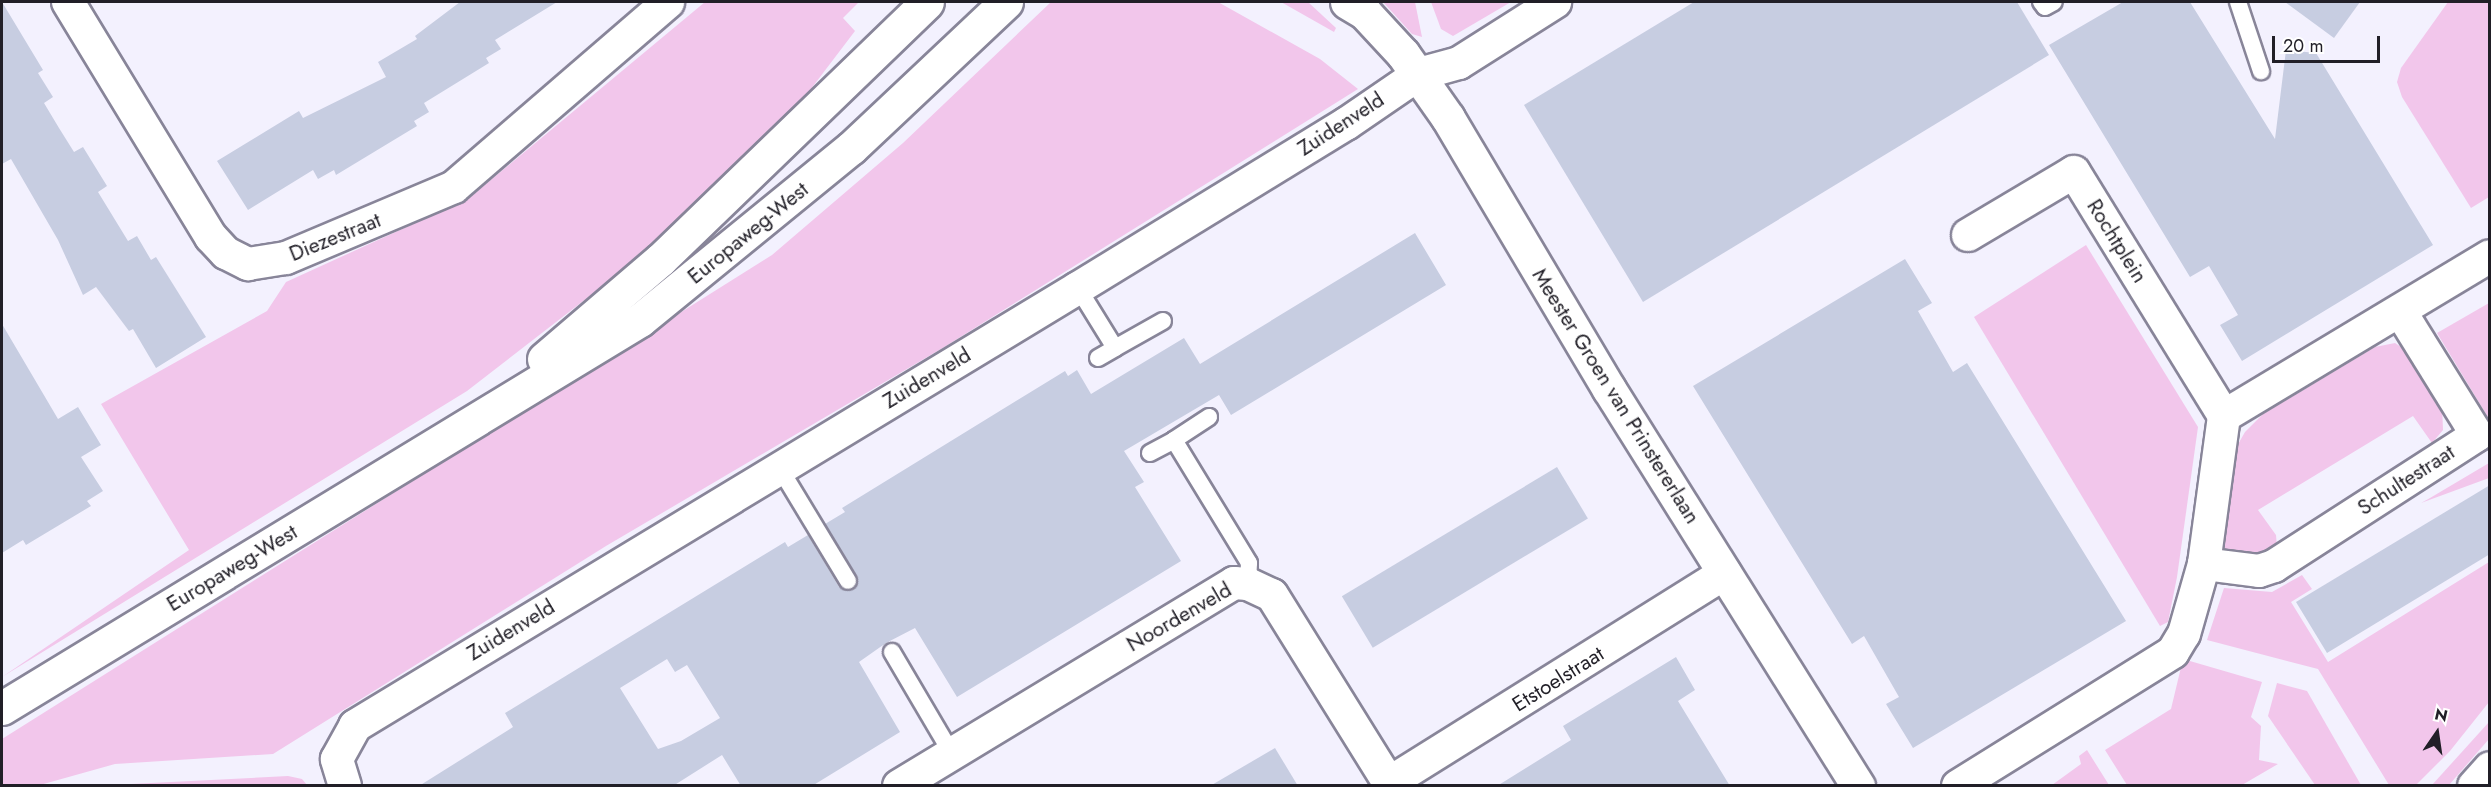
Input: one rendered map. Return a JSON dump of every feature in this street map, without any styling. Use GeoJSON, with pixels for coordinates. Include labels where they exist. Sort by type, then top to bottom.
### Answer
{"type":"FeatureCollection","features":[{"type":"Feature","properties":{"kind":"main road","name":"Europaweg-West"},"geometry":{"type":"LineString","coordinates":[[461,427],[660,260],[927,2]]}},
{"type":"Feature","properties":{"kind":"main road","name":"Europaweg-West"},"geometry":{"type":"LineString","coordinates":[[2,708],[461,427],[598,346],[667,299],[851,148],[1006,2]]}},
{"type":"Feature","properties":{"kind":"main road","name":"Meester Groen van Prinstererlaan"},"geometry":{"type":"LineString","coordinates":[[1358,5],[1419,74],[1858,786]]}},
{"type":"Feature","properties":{"kind":"street","name":"Diezestraat"},"geometry":{"type":"LineString","coordinates":[[68,2],[212,237],[226,253],[248,264],[286,258],[454,188],[668,2]]}},
{"type":"Feature","properties":{"kind":"street","name":"Zuidenveld"},"geometry":{"type":"LineString","coordinates":[[345,786],[337,759],[355,726],[1346,124],[1419,74],[1459,63],[1556,2]]}},
{"type":"Feature","properties":{"kind":"street","name":"Rochtplein"},"geometry":{"type":"LineString","coordinates":[[1968,235],[2074,172],[2224,416]]}},
{"type":"Feature","properties":{"kind":"street"},"geometry":{"type":"LineString","coordinates":[[1958,786],[2173,652],[2184,634],[2204,564],[2224,416],[2490,256]]}},
{"type":"Feature","properties":{"kind":"street","name":"Schultestraat"},"geometry":{"type":"LineString","coordinates":[[2204,564],[2259,571],[2274,566],[2477,435],[2400,311]]}},
{"type":"Feature","properties":{"kind":"street","name":"Etstoelstraat"},"geometry":{"type":"LineString","coordinates":[[1390,784],[1725,573]]}},
{"type":"Feature","properties":{"kind":"street","name":"Noordenveld"},"geometry":{"type":"LineString","coordinates":[[899,786],[1218,590],[1234,583],[1248,584],[1272,595],[1390,784]]}},
{"type":"Feature","properties":{"kind":"street"},"geometry":{"type":"LineString","coordinates":[[2474,786],[2490,768]]}},
{"type":"Feature","properties":{"kind":"lane"},"geometry":{"type":"LineString","coordinates":[[2041,2],[2044,7],[2054,2]]}},
{"type":"Feature","properties":{"kind":"lane"},"geometry":{"type":"LineString","coordinates":[[2238,2],[2261,71]]}},
{"type":"Feature","properties":{"kind":"lane"},"geometry":{"type":"LineString","coordinates":[[1078,288],[1115,348]]}},
{"type":"Feature","properties":{"kind":"lane"},"geometry":{"type":"LineString","coordinates":[[1098,358],[1163,321]]}},
{"type":"Feature","properties":{"kind":"lane"},"geometry":{"type":"LineString","coordinates":[[1150,453],[1209,417]]}},
{"type":"Feature","properties":{"kind":"lane"},"geometry":{"type":"LineString","coordinates":[[1174,440],[1249,563],[1248,584]]}},
{"type":"Feature","properties":{"kind":"lane"},"geometry":{"type":"LineString","coordinates":[[779,467],[848,581]]}},
{"type":"Feature","properties":{"kind":"lane"},"geometry":{"type":"LineString","coordinates":[[892,652],[952,753]]}},
{"type":"Feature","properties":{"kind":"shaded area"},"geometry":{"type":"Polygon","coordinates":[[[705,2],[859,2],[843,18],[855,31],[801,102],[679,219],[600,288],[467,391],[2,677],[189,550],[101,404],[267,311],[286,282],[468,199],[705,2]]]}},
{"type":"Feature","properties":{"kind":"shaded area"},"geometry":{"type":"Polygon","coordinates":[[[1051,2],[1218,2],[1320,59],[1358,89],[946,346],[606,546],[273,754],[115,764],[40,785],[2,785],[2,739],[772,255],[903,143],[1051,2]]]}},
{"type":"Feature","properties":{"kind":"shaded area"},"geometry":{"type":"Polygon","coordinates":[[[1281,2],[1308,2],[1336,28],[1334,32],[1281,2]]]}},
{"type":"Feature","properties":{"kind":"shaded area"},"geometry":{"type":"Polygon","coordinates":[[[1383,2],[1415,2],[1422,37],[1412,34],[1383,2]]]}},
{"type":"Feature","properties":{"kind":"shaded area"},"geometry":{"type":"Polygon","coordinates":[[[1431,2],[1511,2],[1453,36],[1441,29],[1431,2]]]}},
{"type":"Feature","properties":{"kind":"shaded area"},"geometry":{"type":"Polygon","coordinates":[[[2448,2],[2489,2],[2489,197],[2471,208],[2402,97],[2397,82],[2401,68],[2448,2]]]}},
{"type":"Feature","properties":{"kind":"shaded area"},"geometry":{"type":"Polygon","coordinates":[[[2086,245],[2198,427],[2177,577],[2168,622],[2160,626],[1974,317],[2086,245]]]}},
{"type":"Feature","properties":{"kind":"shaded area"},"geometry":{"type":"Polygon","coordinates":[[[2489,303],[2489,419],[2437,333],[2489,303]]]}},
{"type":"Feature","properties":{"kind":"shaded area"},"geometry":{"type":"Polygon","coordinates":[[[2395,343],[2409,352],[2442,405],[2443,430],[2432,443],[2413,416],[2258,510],[2276,535],[2277,547],[2273,555],[2230,554],[2222,549],[2233,453],[2245,432],[2263,414],[2375,347],[2395,343]]]}},
{"type":"Feature","properties":{"kind":"shaded area"},"geometry":{"type":"Polygon","coordinates":[[[2489,463],[2489,478],[2421,503],[2430,498],[2489,463]]]}},
{"type":"Feature","properties":{"kind":"shaded area"},"geometry":{"type":"Polygon","coordinates":[[[2489,562],[2489,702],[2450,751],[2416,785],[2389,785],[2318,669],[2207,640],[2224,588],[2272,592],[2302,575],[2312,589],[2291,602],[2328,662],[2489,562]]]}},
{"type":"Feature","properties":{"kind":"shaded area"},"geometry":{"type":"Polygon","coordinates":[[[2183,659],[2262,682],[2251,717],[2261,726],[2259,760],[2278,764],[2242,785],[2127,785],[2105,750],[2171,709],[2183,659]]]}},
{"type":"Feature","properties":{"kind":"shaded area"},"geometry":{"type":"Polygon","coordinates":[[[2277,683],[2307,691],[2361,785],[2315,785],[2268,716],[2277,683]]]}},
{"type":"Feature","properties":{"kind":"shaded area"},"geometry":{"type":"Polygon","coordinates":[[[2489,722],[2489,739],[2449,785],[2432,785],[2489,722]]]}},
{"type":"Feature","properties":{"kind":"shaded area"},"geometry":{"type":"Polygon","coordinates":[[[2087,750],[2109,785],[2052,785],[2081,764],[2079,756],[2087,750]]]}},
{"type":"Feature","properties":{"kind":"shaded area"},"geometry":{"type":"Polygon","coordinates":[[[288,776],[302,779],[307,785],[111,785],[288,776]]]}},
{"type":"Feature","properties":{"kind":"building"},"geometry":{"type":"Polygon","coordinates":[[[2,2],[43,70],[38,73],[53,97],[44,103],[59,128],[74,152],[83,147],[107,186],[98,192],[128,241],[137,236],[151,260],[156,257],[206,337],[156,368],[133,329],[129,331],[96,287],[83,295],[58,240],[11,159],[2,164],[2,2]]]}},
{"type":"Feature","properties":{"kind":"building"},"geometry":{"type":"Polygon","coordinates":[[[460,2],[557,2],[495,40],[501,49],[486,58],[489,63],[424,103],[429,112],[414,121],[417,126],[336,175],[334,170],[318,179],[313,170],[248,210],[217,161],[299,111],[303,118],[386,77],[378,62],[417,39],[415,36],[460,2]]]}},
{"type":"Feature","properties":{"kind":"building"},"geometry":{"type":"Polygon","coordinates":[[[1694,2],[2017,2],[2049,55],[1643,302],[1524,105],[1694,2]]]}},
{"type":"Feature","properties":{"kind":"building"},"geometry":{"type":"Polygon","coordinates":[[[2123,2],[2190,2],[2275,139],[2286,50],[2316,53],[2433,245],[2242,361],[2220,325],[2238,315],[2209,266],[2190,277],[2049,45],[2123,2]]]}},
{"type":"Feature","properties":{"kind":"building"},"geometry":{"type":"Polygon","coordinates":[[[2285,2],[2360,2],[2334,38],[2285,2]]]}},
{"type":"Feature","properties":{"kind":"building"},"geometry":{"type":"Polygon","coordinates":[[[1415,233],[1446,285],[1231,415],[1219,395],[1124,451],[1144,482],[1135,487],[1181,561],[957,697],[915,628],[886,643],[859,662],[900,732],[812,786],[741,786],[722,755],[673,786],[419,786],[513,727],[505,713],[785,542],[788,547],[808,535],[839,587],[854,590],[857,576],[825,524],[845,512],[842,508],[1065,371],[1068,376],[1077,370],[1091,394],[1184,338],[1200,364],[1415,233]],[[667,659],[620,688],[658,749],[681,741],[720,718],[687,665],[675,672],[667,659]]]}},
{"type":"Feature","properties":{"kind":"building"},"geometry":{"type":"Polygon","coordinates":[[[1905,259],[1932,303],[1918,311],[1953,372],[1967,363],[2126,621],[1913,748],[1886,704],[1899,697],[1864,636],[1852,644],[1693,386],[1905,259]]]}},
{"type":"Feature","properties":{"kind":"building"},"geometry":{"type":"Polygon","coordinates":[[[2,324],[58,419],[78,407],[101,445],[81,457],[103,491],[87,501],[91,506],[26,545],[23,540],[2,553],[2,324]]]}},
{"type":"Feature","properties":{"kind":"building"},"geometry":{"type":"Polygon","coordinates":[[[1557,467],[1588,518],[1373,648],[1342,596],[1557,467]]]}},
{"type":"Feature","properties":{"kind":"building"},"geometry":{"type":"Polygon","coordinates":[[[2490,485],[2490,554],[2327,653],[2296,602],[2490,485]]]}},
{"type":"Feature","properties":{"kind":"building"},"geometry":{"type":"Polygon","coordinates":[[[1676,657],[1695,690],[1678,701],[1730,786],[1497,786],[1571,740],[1563,726],[1676,657]]]}},
{"type":"Feature","properties":{"kind":"building"},"geometry":{"type":"Polygon","coordinates":[[[1275,748],[1298,786],[1210,786],[1275,748]]]}}]}
